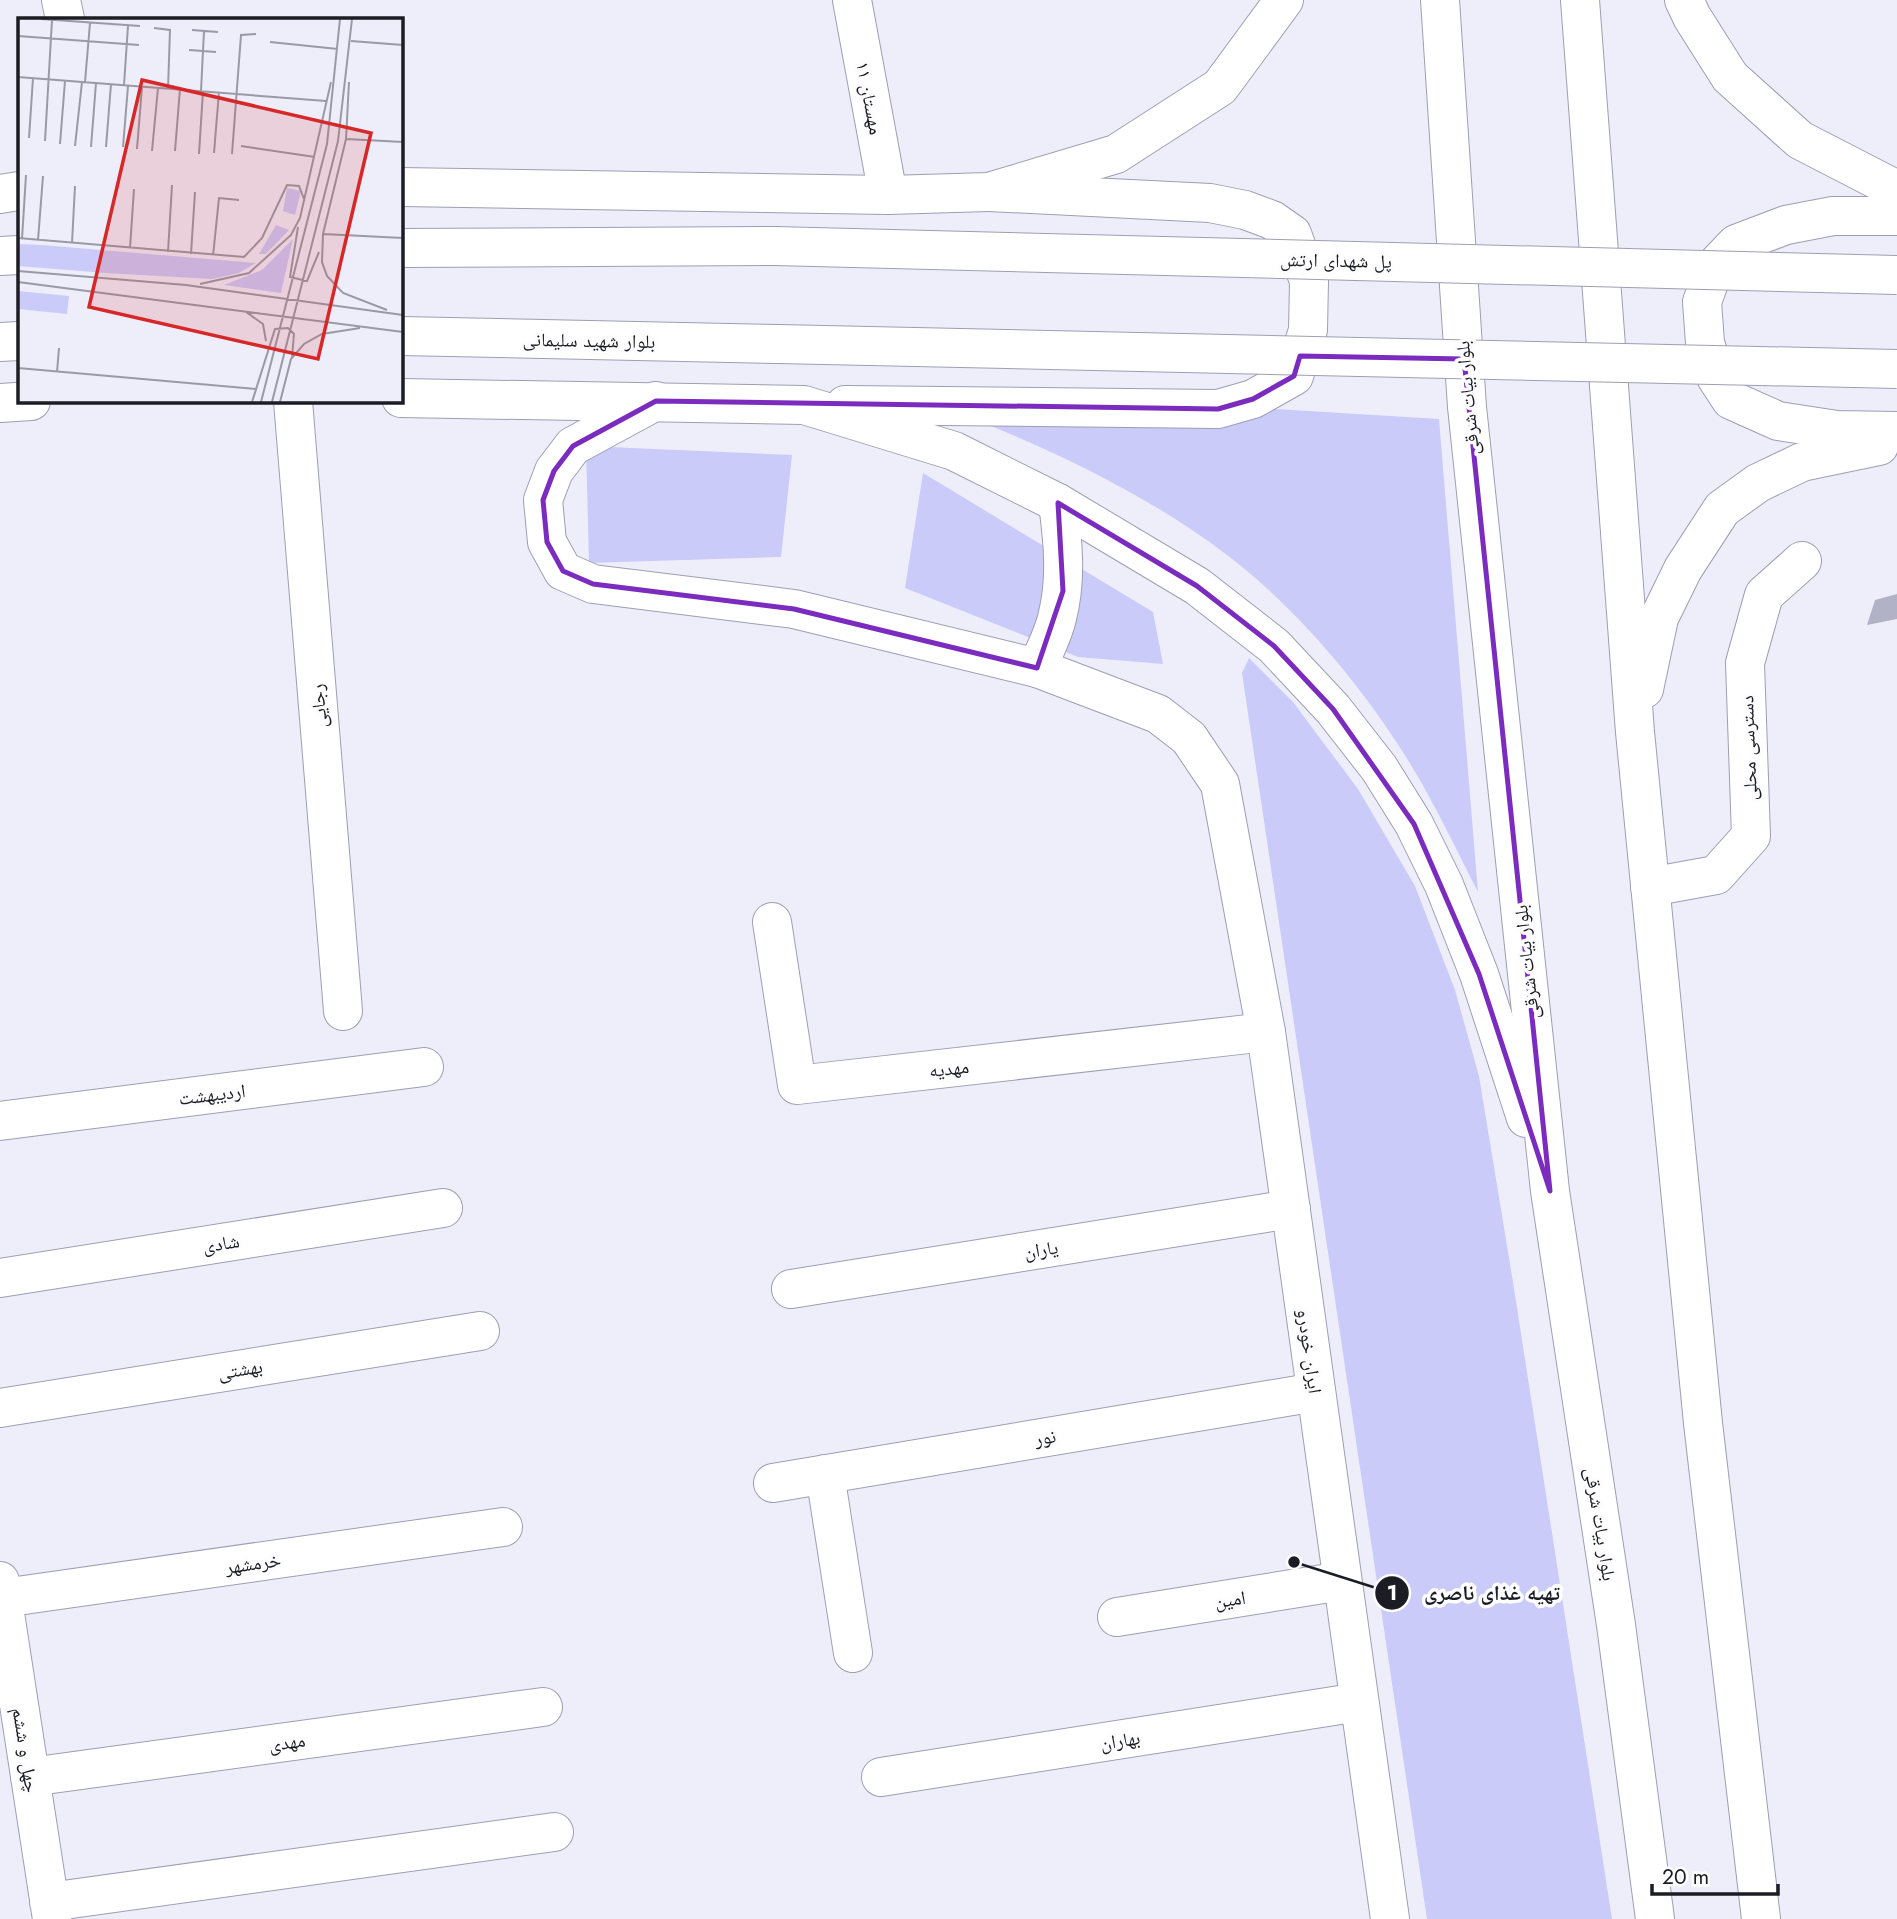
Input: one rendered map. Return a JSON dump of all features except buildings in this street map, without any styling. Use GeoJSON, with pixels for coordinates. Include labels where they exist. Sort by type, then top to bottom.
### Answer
{"type":"FeatureCollection","features":[{"type":"Feature","properties":{"kind":"main road"},"geometry":{"type":"LineString","coordinates":[[61,0],[65,18]]}},
{"type":"Feature","properties":{"kind":"main road","name":"مهستان ۱۱"},"geometry":{"type":"LineString","coordinates":[[852,0],[888,195]]}},
{"type":"Feature","properties":{"kind":"main road"},"geometry":{"type":"LineString","coordinates":[[989,192],[1116,154],[1220,87],[1284,0]]}},
{"type":"Feature","properties":{"kind":"main road","name":"بلوار بیات شرقی"},"geometry":{"type":"LineString","coordinates":[[1440,0],[1467,407],[1550,1191],[1616,1625],[1655,1919]]}},
{"type":"Feature","properties":{"kind":"main road"},"geometry":{"type":"LineString","coordinates":[[1580,0],[1635,732],[1703,1423],[1761,1919]]}},
{"type":"Feature","properties":{"kind":"main road"},"geometry":{"type":"LineString","coordinates":[[1684,0],[1730,77],[1800,140],[1897,190]]}},
{"type":"Feature","properties":{"kind":"main road"},"geometry":{"type":"LineString","coordinates":[[402,187],[888,195],[989,192],[1210,203],[1245,210],[1272,220],[1292,234],[1309,281],[1308,330],[1294,376],[1253,399],[1218,409],[402,398]]}},
{"type":"Feature","properties":{"kind":"main road"},"geometry":{"type":"LineString","coordinates":[[0,194],[18,191]]}},
{"type":"Feature","properties":{"kind":"main road"},"geometry":{"type":"LineString","coordinates":[[1897,216],[1833,216],[1786,225],[1736,244],[1715,266],[1702,302],[1705,343],[1716,377],[1731,400],[1778,421],[1837,430],[1897,431]]}},
{"type":"Feature","properties":{"kind":"main road","name":"پل شهدای ارتش"},"geometry":{"type":"LineString","coordinates":[[402,248],[775,246],[1897,275]]}},
{"type":"Feature","properties":{"kind":"main road"},"geometry":{"type":"LineString","coordinates":[[0,256],[18,255]]}},
{"type":"Feature","properties":{"kind":"main road","name":"بلوار شهید سلیمانی"},"geometry":{"type":"LineString","coordinates":[[402,336],[1897,369]]}},
{"type":"Feature","properties":{"kind":"main road"},"geometry":{"type":"LineString","coordinates":[[0,342],[18,341]]}},
{"type":"Feature","properties":{"kind":"main road"},"geometry":{"type":"LineString","coordinates":[[0,402],[18,401]]}},
{"type":"Feature","properties":{"kind":"main road"},"geometry":{"type":"LineString","coordinates":[[656,401],[573,446],[554,471],[543,500],[547,542],[563,571],[593,584],[794,609],[1037,668],[1057,621],[1063,591],[1064,550],[1058,503]]}},
{"type":"Feature","properties":{"kind":"main road","name":"رجایی"},"geometry":{"type":"LineString","coordinates":[[293,402],[343,1011]]}},
{"type":"Feature","properties":{"kind":"main road"},"geometry":{"type":"LineString","coordinates":[[804,405],[954,451],[1058,503],[1197,586],[1274,646],[1333,709],[1380,768],[1414,824],[1449,897],[1479,974],[1550,1191]]}},
{"type":"Feature","properties":{"kind":"main road"},"geometry":{"type":"LineString","coordinates":[[1635,732],[1659,618],[1683,569],[1721,509],[1758,483],[1802,462],[1897,442]]}},
{"type":"Feature","properties":{"kind":"main road","name":"دسترسی محلی"},"geometry":{"type":"LineString","coordinates":[[1650,887],[1716,875],[1751,836],[1745,663],[1764,595],[1802,561]]}},
{"type":"Feature","properties":{"kind":"main road","name":"ایران خودرو"},"geometry":{"type":"LineString","coordinates":[[1037,668],[1158,714],[1189,738],[1220,784],[1266,1032],[1390,1919]]}},
{"type":"Feature","properties":{"kind":"main road","name":"مهدیه"},"geometry":{"type":"LineString","coordinates":[[772,922],[797,1085],[1266,1032]]}},
{"type":"Feature","properties":{"kind":"main road","name":"اردیبهشت"},"geometry":{"type":"LineString","coordinates":[[0,1121],[424,1067]]}},
{"type":"Feature","properties":{"kind":"main road","name":"شادی"},"geometry":{"type":"LineString","coordinates":[[0,1278],[443,1208]]}},
{"type":"Feature","properties":{"kind":"main road","name":"یاران"},"geometry":{"type":"LineString","coordinates":[[791,1289],[1291,1209]]}},
{"type":"Feature","properties":{"kind":"main road","name":"بهشتی"},"geometry":{"type":"LineString","coordinates":[[0,1408],[480,1331]]}},
{"type":"Feature","properties":{"kind":"main road","name":"نور"},"geometry":{"type":"LineString","coordinates":[[773,1483],[1316,1392]]}},
{"type":"Feature","properties":{"kind":"main road"},"geometry":{"type":"LineString","coordinates":[[825,1474],[853,1653]]}},
{"type":"Feature","properties":{"kind":"main road","name":"خرمشهر"},"geometry":{"type":"LineString","coordinates":[[1,1589],[503,1527]]}},
{"type":"Feature","properties":{"kind":"main road","name":"امین"},"geometry":{"type":"LineString","coordinates":[[1117,1617],[1342,1581]]}},
{"type":"Feature","properties":{"kind":"main road","name":"چهل و ششم"},"geometry":{"type":"LineString","coordinates":[[1,1589],[9,1700],[30,1777],[50,1910]]}},
{"type":"Feature","properties":{"kind":"main road","name":"بهاران"},"geometry":{"type":"LineString","coordinates":[[881,1777],[1359,1702]]}},
{"type":"Feature","properties":{"kind":"main road","name":"مهدی"},"geometry":{"type":"LineString","coordinates":[[30,1777],[543,1707]]}},
{"type":"Feature","properties":{"kind":"main road"},"geometry":{"type":"LineString","coordinates":[[50,1910],[554,1832]]}},
{"type":"Feature","properties":{"kind":"highlighted area"},"geometry":{"type":"Polygon","coordinates":[[[1300,356],[1464,359],[1550,1191],[1479,974],[1414,824],[1333,709],[1274,646],[1197,586],[1058,503],[1063,591],[1037,668],[794,609],[593,584],[563,571],[547,542],[543,500],[554,471],[573,446],[656,401],[1218,409],[1253,399],[1294,376],[1300,356]]]}},
{"type":"Feature","properties":{"kind":"shaded area"},"geometry":{"type":"Polygon","coordinates":[[[1276,409],[1439,419],[1478,892],[1425,790],[1388,729],[1324,646],[1275,596],[1223,552],[1139,497],[1047,450],[986,424],[1235,423],[1276,409]]]}},
{"type":"Feature","properties":{"kind":"shaded area"},"geometry":{"type":"Polygon","coordinates":[[[586,446],[792,455],[781,557],[589,563],[586,446]]]}},
{"type":"Feature","properties":{"kind":"shaded area"},"geometry":{"type":"Polygon","coordinates":[[[923,473],[1153,612],[1163,664],[1078,657],[905,588],[923,473]]]}},
{"type":"Feature","properties":{"kind":"shaded area"},"geometry":{"type":"Polygon","coordinates":[[[1249,658],[1293,702],[1358,789],[1415,886],[1455,990],[1479,1076],[1612,1919],[1427,1919],[1242,673],[1249,658]]]}},
{"type":"Feature","properties":{"kind":"place","name":"تهیه غذای ناصری"},"geometry":{"type":"Point","coordinates":[1294,1562]}}]}
